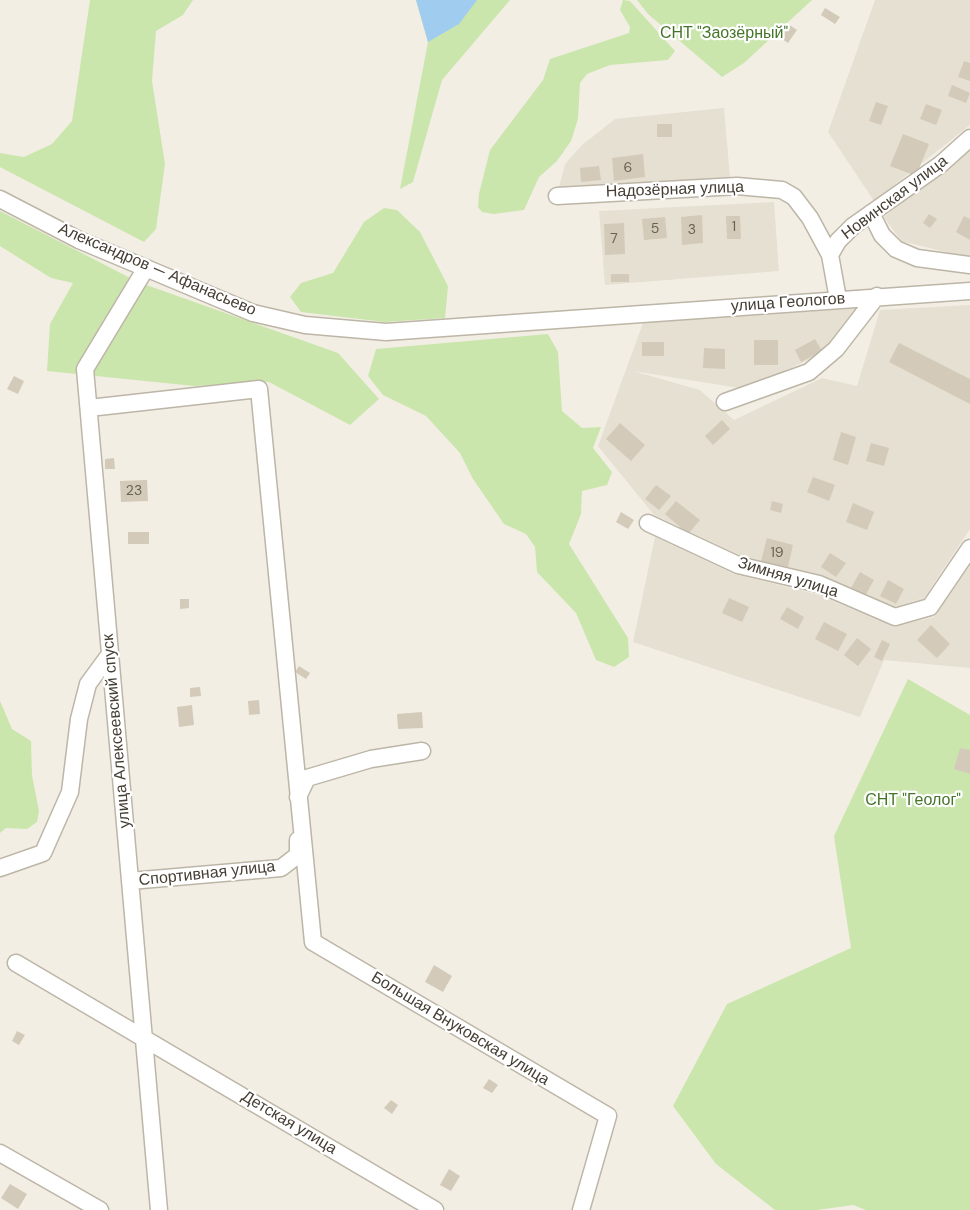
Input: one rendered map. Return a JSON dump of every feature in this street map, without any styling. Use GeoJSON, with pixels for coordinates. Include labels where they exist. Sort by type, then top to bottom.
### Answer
{"type":"FeatureCollection","features":[{"type":"Feature","properties":{"kind":"street","name":"Новинская улица"},"geometry":{"type":"LineString","coordinates":[[838,299],[830,255],[838,241],[871,213],[941,164],[970,138]]}},
{"type":"Feature","properties":{"kind":"street","name":"Надозёрная улица"},"geometry":{"type":"LineString","coordinates":[[557,196],[737,186],[782,190],[794,197],[810,218],[830,255]]}},
{"type":"Feature","properties":{"kind":"street","name":"Александров — Афанасьево"},"geometry":{"type":"LineString","coordinates":[[0,200],[79,240],[254,313],[305,325],[386,332],[606,316]]}},
{"type":"Feature","properties":{"kind":"street"},"geometry":{"type":"LineString","coordinates":[[871,213],[882,235],[896,249],[917,258],[970,265]]}},
{"type":"Feature","properties":{"kind":"street","name":"улица Алексеевский спуск"},"geometry":{"type":"LineString","coordinates":[[146,268],[85,369],[159,1210]]}},
{"type":"Feature","properties":{"kind":"street","name":"улица Геологов"},"geometry":{"type":"LineString","coordinates":[[606,316],[970,291]]}},
{"type":"Feature","properties":{"kind":"street"},"geometry":{"type":"LineString","coordinates":[[725,402],[809,372],[836,349],[877,296]]}},
{"type":"Feature","properties":{"kind":"street"},"geometry":{"type":"LineString","coordinates":[[88,408],[259,389],[299,795]]}},
{"type":"Feature","properties":{"kind":"street","name":"Зимняя улица"},"geometry":{"type":"LineString","coordinates":[[648,523],[738,565],[819,584],[895,618],[930,607],[970,548]]}},
{"type":"Feature","properties":{"kind":"street"},"geometry":{"type":"LineString","coordinates":[[0,868],[43,853],[70,792],[79,719],[88,684],[110,654]]}},
{"type":"Feature","properties":{"kind":"street"},"geometry":{"type":"LineString","coordinates":[[299,795],[307,778],[371,759],[422,751]]}},
{"type":"Feature","properties":{"kind":"street","name":"Спортивная улица"},"geometry":{"type":"LineString","coordinates":[[130,881],[281,868],[298,855],[295,804],[299,795]]}},
{"type":"Feature","properties":{"kind":"street","name":"Большая Внуковская улица"},"geometry":{"type":"LineString","coordinates":[[299,795],[313,942],[608,1116],[581,1210]]}},
{"type":"Feature","properties":{"kind":"street","name":"Детская улица"},"geometry":{"type":"LineString","coordinates":[[16,963],[435,1210]]}},
{"type":"Feature","properties":{"kind":"street"},"geometry":{"type":"LineString","coordinates":[[0,1153],[99,1210]]}},
{"type":"Feature","properties":{"kind":"shaded area"},"geometry":{"type":"Polygon","coordinates":[[[875,0],[970,0],[970,125],[874,201],[828,132],[875,0]]]}},
{"type":"Feature","properties":{"kind":"shaded area"},"geometry":{"type":"Polygon","coordinates":[[[724,108],[730,177],[558,191],[565,164],[582,145],[615,119],[724,108]]]}},
{"type":"Feature","properties":{"kind":"shaded area"},"geometry":{"type":"Polygon","coordinates":[[[970,148],[970,258],[901,241],[884,217],[970,148]]]}},
{"type":"Feature","properties":{"kind":"shaded area"},"geometry":{"type":"Polygon","coordinates":[[[774,202],[779,271],[605,285],[599,211],[774,202]]]}},
{"type":"Feature","properties":{"kind":"shaded area"},"geometry":{"type":"Polygon","coordinates":[[[970,305],[970,529],[924,598],[895,607],[822,575],[742,556],[654,515],[598,446],[643,323],[862,308],[823,353],[745,389],[633,371],[700,390],[734,420],[822,378],[857,386],[880,310],[970,305]]]}},
{"type":"Feature","properties":{"kind":"shaded area"},"geometry":{"type":"Polygon","coordinates":[[[655,537],[734,574],[816,594],[894,627],[934,617],[970,566],[970,668],[884,660],[860,717],[633,642],[655,537]]]}},
{"type":"Feature","properties":{"kind":"green space"},"geometry":{"type":"Polygon","coordinates":[[[90,0],[193,0],[183,15],[156,31],[152,81],[165,164],[156,229],[144,242],[0,167],[0,153],[24,157],[52,144],[72,121],[90,0]]]}},
{"type":"Feature","properties":{"kind":"green space"},"geometry":{"type":"Polygon","coordinates":[[[416,0],[510,0],[442,80],[413,182],[400,189],[428,42],[416,0]]]}},
{"type":"Feature","properties":{"kind":"green space"},"geometry":{"type":"Polygon","coordinates":[[[623,0],[630,1],[675,51],[668,60],[610,65],[587,74],[580,83],[578,119],[571,141],[557,161],[539,177],[524,210],[494,214],[482,212],[478,207],[479,194],[490,150],[543,80],[550,59],[629,33],[630,27],[620,10],[623,0]]]}},
{"type":"Feature","properties":{"kind":"green space","name":"СНТ \"Заозёрный\""},"geometry":{"type":"Polygon","coordinates":[[[637,0],[812,0],[744,63],[722,77],[648,14],[637,0]]]}},
{"type":"Feature","properties":{"kind":"green space"},"geometry":{"type":"Polygon","coordinates":[[[384,208],[397,210],[420,232],[448,286],[445,318],[385,322],[301,312],[290,297],[301,283],[333,273],[364,222],[384,208]]]}},
{"type":"Feature","properties":{"kind":"green space"},"geometry":{"type":"Polygon","coordinates":[[[0,211],[138,282],[338,353],[379,399],[350,425],[269,382],[194,386],[47,371],[50,324],[73,283],[51,278],[0,246],[0,211]]]}},
{"type":"Feature","properties":{"kind":"green space"},"geometry":{"type":"Polygon","coordinates":[[[548,334],[558,352],[562,411],[582,428],[601,427],[593,448],[612,472],[607,485],[582,491],[581,514],[569,544],[628,638],[629,657],[614,667],[596,660],[576,613],[537,572],[535,547],[526,534],[504,524],[473,479],[460,453],[426,416],[383,395],[368,376],[376,349],[548,334]]]}},
{"type":"Feature","properties":{"kind":"green space","name":"СНТ \"Геолог\""},"geometry":{"type":"Polygon","coordinates":[[[908,679],[970,715],[970,1210],[866,1210],[853,1205],[817,1210],[775,1210],[716,1164],[673,1106],[727,1004],[851,948],[834,836],[908,679]]]}},
{"type":"Feature","properties":{"kind":"green space"},"geometry":{"type":"Polygon","coordinates":[[[0,701],[12,729],[31,741],[32,775],[39,811],[37,822],[27,829],[6,828],[0,833],[0,701]]]}},
{"type":"Feature","properties":{"kind":"water"},"geometry":{"type":"Polygon","coordinates":[[[416,0],[477,0],[459,24],[428,42],[416,0]]]}},
{"type":"Feature","properties":{"kind":"building"},"geometry":{"type":"Polygon","coordinates":[[[825,8],[840,17],[835,24],[821,15],[825,8]]]}},
{"type":"Feature","properties":{"kind":"building"},"geometry":{"type":"Polygon","coordinates":[[[788,24],[797,30],[788,43],[779,37],[788,24]]]}},
{"type":"Feature","properties":{"kind":"building"},"geometry":{"type":"Polygon","coordinates":[[[964,61],[970,63],[970,81],[958,77],[964,61]]]}},
{"type":"Feature","properties":{"kind":"building"},"geometry":{"type":"Polygon","coordinates":[[[952,85],[970,93],[966,103],[948,96],[952,85]]]}},
{"type":"Feature","properties":{"kind":"building"},"geometry":{"type":"Polygon","coordinates":[[[876,102],[888,106],[881,125],[869,121],[876,102]]]}},
{"type":"Feature","properties":{"kind":"building"},"geometry":{"type":"Polygon","coordinates":[[[926,104],[942,110],[936,125],[920,119],[926,104]]]}},
{"type":"Feature","properties":{"kind":"building"},"geometry":{"type":"Polygon","coordinates":[[[657,124],[672,124],[672,137],[657,137],[657,124]]]}},
{"type":"Feature","properties":{"kind":"building"},"geometry":{"type":"Polygon","coordinates":[[[903,134],[929,144],[916,176],[890,166],[903,134]]]}},
{"type":"Feature","properties":{"kind":"building"},"geometry":{"type":"Polygon","coordinates":[[[643,154],[645,177],[614,181],[612,158],[643,154]]]}},
{"type":"Feature","properties":{"kind":"building"},"geometry":{"type":"Polygon","coordinates":[[[599,166],[601,180],[581,182],[580,168],[599,166]]]}},
{"type":"Feature","properties":{"kind":"building"},"geometry":{"type":"Polygon","coordinates":[[[929,214],[937,219],[930,228],[923,223],[929,214]]]}},
{"type":"Feature","properties":{"kind":"building"},"geometry":{"type":"Polygon","coordinates":[[[702,215],[703,243],[682,245],[681,217],[702,215]]]}},
{"type":"Feature","properties":{"kind":"building"},"geometry":{"type":"Polygon","coordinates":[[[726,216],[740,216],[741,239],[727,239],[726,216]]]}},
{"type":"Feature","properties":{"kind":"building"},"geometry":{"type":"Polygon","coordinates":[[[964,216],[970,219],[970,240],[956,232],[964,216]]]}},
{"type":"Feature","properties":{"kind":"building"},"geometry":{"type":"Polygon","coordinates":[[[665,217],[667,238],[644,240],[642,219],[665,217]]]}},
{"type":"Feature","properties":{"kind":"building"},"geometry":{"type":"Polygon","coordinates":[[[624,223],[625,254],[605,255],[604,224],[624,223]]]}},
{"type":"Feature","properties":{"kind":"building"},"geometry":{"type":"Polygon","coordinates":[[[611,274],[629,274],[629,282],[611,282],[611,274]]]}},
{"type":"Feature","properties":{"kind":"building"},"geometry":{"type":"Polygon","coordinates":[[[815,339],[822,351],[801,362],[795,350],[815,339]]]}},
{"type":"Feature","properties":{"kind":"building"},"geometry":{"type":"Polygon","coordinates":[[[754,340],[778,340],[778,365],[754,365],[754,340]]]}},
{"type":"Feature","properties":{"kind":"building"},"geometry":{"type":"Polygon","coordinates":[[[642,342],[664,342],[664,356],[642,356],[642,342]]]}},
{"type":"Feature","properties":{"kind":"building"},"geometry":{"type":"Polygon","coordinates":[[[899,343],[970,379],[970,404],[889,362],[899,343]]]}},
{"type":"Feature","properties":{"kind":"building"},"geometry":{"type":"Polygon","coordinates":[[[704,348],[725,349],[725,369],[703,368],[704,348]]]}},
{"type":"Feature","properties":{"kind":"building"},"geometry":{"type":"Polygon","coordinates":[[[14,376],[24,381],[18,394],[7,389],[14,376]]]}},
{"type":"Feature","properties":{"kind":"building"},"geometry":{"type":"Polygon","coordinates":[[[722,420],[730,429],[713,445],[705,436],[722,420]]]}},
{"type":"Feature","properties":{"kind":"building"},"geometry":{"type":"Polygon","coordinates":[[[620,423],[645,445],[631,461],[606,439],[620,423]]]}},
{"type":"Feature","properties":{"kind":"building"},"geometry":{"type":"Polygon","coordinates":[[[841,432],[856,437],[848,465],[833,460],[841,432]]]}},
{"type":"Feature","properties":{"kind":"building"},"geometry":{"type":"Polygon","coordinates":[[[871,443],[889,448],[884,466],[866,461],[871,443]]]}},
{"type":"Feature","properties":{"kind":"building"},"geometry":{"type":"Polygon","coordinates":[[[114,458],[115,469],[105,469],[105,459],[114,458]]]}},
{"type":"Feature","properties":{"kind":"building"},"geometry":{"type":"Polygon","coordinates":[[[813,477],[835,485],[829,501],[807,492],[813,477]]]}},
{"type":"Feature","properties":{"kind":"building"},"geometry":{"type":"Polygon","coordinates":[[[147,480],[148,501],[121,502],[120,481],[147,480]]]}},
{"type":"Feature","properties":{"kind":"building"},"geometry":{"type":"Polygon","coordinates":[[[656,485],[671,496],[659,510],[645,499],[656,485]]]}},
{"type":"Feature","properties":{"kind":"building"},"geometry":{"type":"Polygon","coordinates":[[[676,501],[700,520],[688,534],[665,514],[676,501]]]}},
{"type":"Feature","properties":{"kind":"building"},"geometry":{"type":"Polygon","coordinates":[[[772,501],[783,504],[781,513],[770,510],[772,501]]]}},
{"type":"Feature","properties":{"kind":"building"},"geometry":{"type":"Polygon","coordinates":[[[853,503],[874,512],[867,530],[846,522],[853,503]]]}},
{"type":"Feature","properties":{"kind":"building"},"geometry":{"type":"Polygon","coordinates":[[[621,512],[634,520],[628,529],[616,522],[621,512]]]}},
{"type":"Feature","properties":{"kind":"building"},"geometry":{"type":"Polygon","coordinates":[[[128,532],[149,532],[149,544],[128,544],[128,532]]]}},
{"type":"Feature","properties":{"kind":"building"},"geometry":{"type":"Polygon","coordinates":[[[767,538],[793,545],[788,567],[761,561],[767,538]]]}},
{"type":"Feature","properties":{"kind":"building"},"geometry":{"type":"Polygon","coordinates":[[[830,553],[846,563],[836,577],[821,567],[830,553]]]}},
{"type":"Feature","properties":{"kind":"building"},"geometry":{"type":"Polygon","coordinates":[[[860,572],[874,580],[865,596],[851,588],[860,572]]]}},
{"type":"Feature","properties":{"kind":"building"},"geometry":{"type":"Polygon","coordinates":[[[888,580],[904,589],[896,604],[880,596],[888,580]]]}},
{"type":"Feature","properties":{"kind":"building"},"geometry":{"type":"Polygon","coordinates":[[[729,598],[749,607],[742,622],[722,613],[729,598]]]}},
{"type":"Feature","properties":{"kind":"building"},"geometry":{"type":"Polygon","coordinates":[[[180,599],[189,599],[189,608],[180,609],[180,599]]]}},
{"type":"Feature","properties":{"kind":"building"},"geometry":{"type":"Polygon","coordinates":[[[787,607],[804,617],[798,629],[780,619],[787,607]]]}},
{"type":"Feature","properties":{"kind":"building"},"geometry":{"type":"Polygon","coordinates":[[[824,622],[847,634],[838,651],[815,639],[824,622]]]}},
{"type":"Feature","properties":{"kind":"building"},"geometry":{"type":"Polygon","coordinates":[[[931,625],[950,644],[937,658],[917,640],[931,625]]]}},
{"type":"Feature","properties":{"kind":"building"},"geometry":{"type":"Polygon","coordinates":[[[857,638],[871,649],[858,666],[844,655],[857,638]]]}},
{"type":"Feature","properties":{"kind":"building"},"geometry":{"type":"Polygon","coordinates":[[[882,640],[890,644],[882,661],[874,657],[882,640]]]}},
{"type":"Feature","properties":{"kind":"building"},"geometry":{"type":"Polygon","coordinates":[[[299,666],[310,673],[306,679],[295,672],[299,666]]]}},
{"type":"Feature","properties":{"kind":"building"},"geometry":{"type":"Polygon","coordinates":[[[200,687],[201,696],[190,697],[190,688],[200,687]]]}},
{"type":"Feature","properties":{"kind":"building"},"geometry":{"type":"Polygon","coordinates":[[[259,700],[260,714],[249,715],[248,701],[259,700]]]}},
{"type":"Feature","properties":{"kind":"building"},"geometry":{"type":"Polygon","coordinates":[[[192,705],[194,725],[179,727],[177,707],[192,705]]]}},
{"type":"Feature","properties":{"kind":"building"},"geometry":{"type":"Polygon","coordinates":[[[422,712],[423,728],[398,729],[397,714],[422,712]]]}},
{"type":"Feature","properties":{"kind":"building"},"geometry":{"type":"Polygon","coordinates":[[[960,748],[970,750],[970,774],[954,769],[960,748]]]}},
{"type":"Feature","properties":{"kind":"building"},"geometry":{"type":"Polygon","coordinates":[[[434,965],[452,976],[443,992],[425,982],[434,965]]]}},
{"type":"Feature","properties":{"kind":"building"},"geometry":{"type":"Polygon","coordinates":[[[17,1031],[25,1035],[19,1045],[12,1041],[17,1031]]]}},
{"type":"Feature","properties":{"kind":"building"},"geometry":{"type":"Polygon","coordinates":[[[489,1079],[498,1085],[492,1093],[483,1088],[489,1079]]]}},
{"type":"Feature","properties":{"kind":"building"},"geometry":{"type":"Polygon","coordinates":[[[391,1100],[398,1105],[392,1114],[384,1108],[391,1100]]]}},
{"type":"Feature","properties":{"kind":"building"},"geometry":{"type":"Polygon","coordinates":[[[449,1169],[460,1176],[451,1191],[440,1185],[449,1169]]]}},
{"type":"Feature","properties":{"kind":"building"},"geometry":{"type":"Polygon","coordinates":[[[10,1184],[27,1194],[18,1209],[1,1198],[10,1184]]]}}]}
